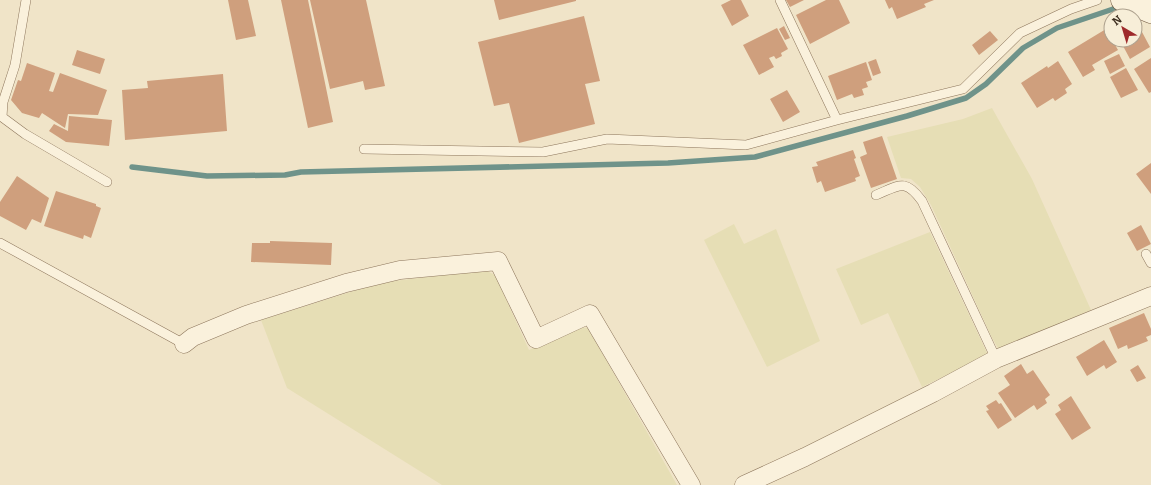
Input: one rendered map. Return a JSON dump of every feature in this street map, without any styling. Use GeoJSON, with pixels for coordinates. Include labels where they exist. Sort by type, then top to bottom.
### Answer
{"type":"FeatureCollection","features":[{"type":"Feature","properties":{"kind":"main road"},"geometry":{"type":"LineString","coordinates":[[1122,0],[1151,12]]}},
{"type":"Feature","properties":{"kind":"street"},"geometry":{"type":"LineString","coordinates":[[184,344],[193,337],[246,315],[346,283],[400,270],[498,261],[536,338],[590,314],[691,485]]}},
{"type":"Feature","properties":{"kind":"street"},"geometry":{"type":"LineString","coordinates":[[744,485],[862,428],[996,359],[1151,296]]}},
{"type":"Feature","properties":{"kind":"lane"},"geometry":{"type":"LineString","coordinates":[[26,0],[15,65],[3,102],[2,117],[25,134],[107,182]]}},
{"type":"Feature","properties":{"kind":"lane"},"geometry":{"type":"LineString","coordinates":[[780,0],[836,120]]}},
{"type":"Feature","properties":{"kind":"lane"},"geometry":{"type":"LineString","coordinates":[[364,149],[543,152],[607,139],[746,145],[836,120],[963,89],[1020,33],[1071,9],[1097,0]]}},
{"type":"Feature","properties":{"kind":"lane"},"geometry":{"type":"LineString","coordinates":[[876,195],[896,187],[907,185],[914,189],[922,201],[996,359]]}},
{"type":"Feature","properties":{"kind":"lane"},"geometry":{"type":"LineString","coordinates":[[0,243],[184,344]]}},
{"type":"Feature","properties":{"kind":"lane"},"geometry":{"type":"LineString","coordinates":[[1146,254],[1151,263]]}},
{"type":"Feature","properties":{"kind":"shaded area"},"geometry":{"type":"Polygon","coordinates":[[[992,108],[1032,179],[1091,310],[999,350],[992,338],[931,205],[920,187],[911,179],[901,178],[887,137],[963,119],[992,108]]]}},
{"type":"Feature","properties":{"kind":"shaded area"},"geometry":{"type":"Polygon","coordinates":[[[734,224],[744,244],[776,229],[820,341],[767,367],[704,240],[734,224]]]}},
{"type":"Feature","properties":{"kind":"shaded area"},"geometry":{"type":"Polygon","coordinates":[[[930,232],[988,355],[922,387],[888,313],[861,325],[836,269],[930,232]]]}},
{"type":"Feature","properties":{"kind":"shaded area"},"geometry":{"type":"Polygon","coordinates":[[[487,271],[495,275],[529,350],[581,327],[588,328],[677,485],[442,485],[287,388],[261,320],[379,283],[487,271]]]}},
{"type":"Feature","properties":{"kind":"building"},"geometry":{"type":"Polygon","coordinates":[[[228,0],[248,0],[256,36],[236,40],[228,0]]]}},
{"type":"Feature","properties":{"kind":"building"},"geometry":{"type":"Polygon","coordinates":[[[281,0],[308,0],[333,122],[308,128],[281,0]]]}},
{"type":"Feature","properties":{"kind":"building"},"geometry":{"type":"Polygon","coordinates":[[[310,0],[366,0],[385,86],[365,90],[363,81],[330,89],[310,0]]]}},
{"type":"Feature","properties":{"kind":"building"},"geometry":{"type":"Polygon","coordinates":[[[494,0],[576,0],[576,1],[499,20],[494,0]]]}},
{"type":"Feature","properties":{"kind":"building"},"geometry":{"type":"Polygon","coordinates":[[[731,0],[741,0],[749,16],[732,26],[721,5],[731,0]]]}},
{"type":"Feature","properties":{"kind":"building"},"geometry":{"type":"Polygon","coordinates":[[[786,0],[804,0],[790,7],[786,0]]]}},
{"type":"Feature","properties":{"kind":"building"},"geometry":{"type":"Polygon","coordinates":[[[826,0],[839,0],[850,23],[810,44],[796,15],[826,0]]]}},
{"type":"Feature","properties":{"kind":"building"},"geometry":{"type":"Polygon","coordinates":[[[885,0],[934,0],[924,4],[926,7],[897,19],[892,7],[889,9],[885,0]]]}},
{"type":"Feature","properties":{"kind":"building"},"geometry":{"type":"Polygon","coordinates":[[[584,16],[600,81],[585,84],[595,124],[519,143],[509,103],[494,106],[478,42],[584,16]]]}},
{"type":"Feature","properties":{"kind":"building"},"geometry":{"type":"Polygon","coordinates":[[[784,26],[790,38],[785,40],[779,29],[784,26]]]}},
{"type":"Feature","properties":{"kind":"building"},"geometry":{"type":"Polygon","coordinates":[[[777,28],[788,49],[781,53],[782,56],[776,59],[774,56],[769,58],[774,67],[759,75],[743,45],[777,28]]]}},
{"type":"Feature","properties":{"kind":"building"},"geometry":{"type":"Polygon","coordinates":[[[990,31],[998,40],[979,55],[972,45],[990,31]]]}},
{"type":"Feature","properties":{"kind":"building"},"geometry":{"type":"Polygon","coordinates":[[[1103,31],[1103,48],[1117,48],[1118,50],[1092,65],[1095,70],[1083,77],[1068,52],[1103,31]]]}},
{"type":"Feature","properties":{"kind":"building"},"geometry":{"type":"Polygon","coordinates":[[[1143,34],[1150,47],[1130,59],[1124,48],[1143,48],[1143,34]]]}},
{"type":"Feature","properties":{"kind":"building"},"geometry":{"type":"Polygon","coordinates":[[[77,50],[105,59],[100,74],[72,65],[77,50]]]}},
{"type":"Feature","properties":{"kind":"building"},"geometry":{"type":"Polygon","coordinates":[[[1119,54],[1125,66],[1110,74],[1104,61],[1119,54]]]}},
{"type":"Feature","properties":{"kind":"building"},"geometry":{"type":"Polygon","coordinates":[[[1151,58],[1151,92],[1149,93],[1134,69],[1151,58]]]}},
{"type":"Feature","properties":{"kind":"building"},"geometry":{"type":"Polygon","coordinates":[[[876,59],[881,73],[873,76],[868,62],[876,59]]]}},
{"type":"Feature","properties":{"kind":"building"},"geometry":{"type":"Polygon","coordinates":[[[1058,61],[1072,84],[1065,89],[1067,93],[1055,101],[1053,98],[1037,108],[1021,83],[1047,66],[1048,68],[1058,61]]]}},
{"type":"Feature","properties":{"kind":"building"},"geometry":{"type":"Polygon","coordinates":[[[866,62],[872,80],[866,82],[868,87],[862,89],[864,95],[854,98],[852,94],[837,100],[828,76],[866,62]]]}},
{"type":"Feature","properties":{"kind":"building"},"geometry":{"type":"Polygon","coordinates":[[[27,63],[55,73],[49,91],[53,92],[60,73],[107,90],[98,115],[68,114],[65,128],[42,113],[39,118],[22,113],[11,100],[18,80],[21,81],[27,63]]]}},
{"type":"Feature","properties":{"kind":"building"},"geometry":{"type":"Polygon","coordinates":[[[1126,68],[1138,90],[1121,98],[1110,77],[1126,68]]]}},
{"type":"Feature","properties":{"kind":"building"},"geometry":{"type":"Polygon","coordinates":[[[223,74],[227,131],[125,140],[122,90],[148,88],[147,81],[223,74]]]}},
{"type":"Feature","properties":{"kind":"building"},"geometry":{"type":"Polygon","coordinates":[[[787,90],[800,112],[783,122],[770,99],[787,90]]]}},
{"type":"Feature","properties":{"kind":"building"},"geometry":{"type":"Polygon","coordinates":[[[69,116],[112,120],[109,146],[66,142],[49,131],[54,124],[68,131],[69,116]]]}},
{"type":"Feature","properties":{"kind":"building"},"geometry":{"type":"Polygon","coordinates":[[[882,136],[897,179],[871,188],[860,157],[867,154],[863,142],[882,136]]]}},
{"type":"Feature","properties":{"kind":"building"},"geometry":{"type":"Polygon","coordinates":[[[853,150],[856,158],[854,159],[860,176],[855,178],[856,181],[825,192],[821,181],[817,183],[812,167],[818,166],[816,162],[853,150]]]}},
{"type":"Feature","properties":{"kind":"building"},"geometry":{"type":"Polygon","coordinates":[[[1151,163],[1151,194],[1136,174],[1151,163]]]}},
{"type":"Feature","properties":{"kind":"building"},"geometry":{"type":"Polygon","coordinates":[[[17,176],[49,198],[41,223],[32,219],[26,230],[0,216],[0,202],[17,176]]]}},
{"type":"Feature","properties":{"kind":"building"},"geometry":{"type":"Polygon","coordinates":[[[56,191],[96,204],[96,206],[101,208],[91,238],[84,235],[83,239],[44,226],[56,191]]]}},
{"type":"Feature","properties":{"kind":"building"},"geometry":{"type":"Polygon","coordinates":[[[1141,225],[1151,244],[1137,251],[1127,233],[1141,225]]]}},
{"type":"Feature","properties":{"kind":"building"},"geometry":{"type":"Polygon","coordinates":[[[270,241],[332,243],[331,265],[251,262],[252,243],[270,243],[270,241]]]}},
{"type":"Feature","properties":{"kind":"building"},"geometry":{"type":"Polygon","coordinates":[[[1144,313],[1151,329],[1151,335],[1146,337],[1148,341],[1128,349],[1127,345],[1118,349],[1109,328],[1144,313]]]}},
{"type":"Feature","properties":{"kind":"building"},"geometry":{"type":"Polygon","coordinates":[[[1104,340],[1117,362],[1106,369],[1104,365],[1087,376],[1076,357],[1104,340]]]}},
{"type":"Feature","properties":{"kind":"building"},"geometry":{"type":"Polygon","coordinates":[[[1021,364],[1027,374],[1033,370],[1050,395],[1045,399],[1047,403],[1037,410],[1034,405],[1015,418],[998,393],[1010,385],[1004,376],[1021,364]]]}},
{"type":"Feature","properties":{"kind":"building"},"geometry":{"type":"Polygon","coordinates":[[[1138,365],[1146,378],[1137,382],[1130,370],[1138,365]]]}},
{"type":"Feature","properties":{"kind":"building"},"geometry":{"type":"Polygon","coordinates":[[[1071,396],[1091,428],[1072,440],[1055,414],[1061,410],[1058,405],[1071,396]]]}},
{"type":"Feature","properties":{"kind":"building"},"geometry":{"type":"Polygon","coordinates":[[[996,400],[999,404],[1001,403],[1012,420],[998,429],[986,411],[989,410],[986,406],[996,400]]]}},
{"type":"Feature","properties":{"kind":"waterway"},"geometry":{"type":"LineString","coordinates":[[132,167],[207,176],[285,175],[301,172],[668,163],[755,157],[907,116],[966,98],[986,84],[1023,48],[1057,28],[1122,6]]}}]}
